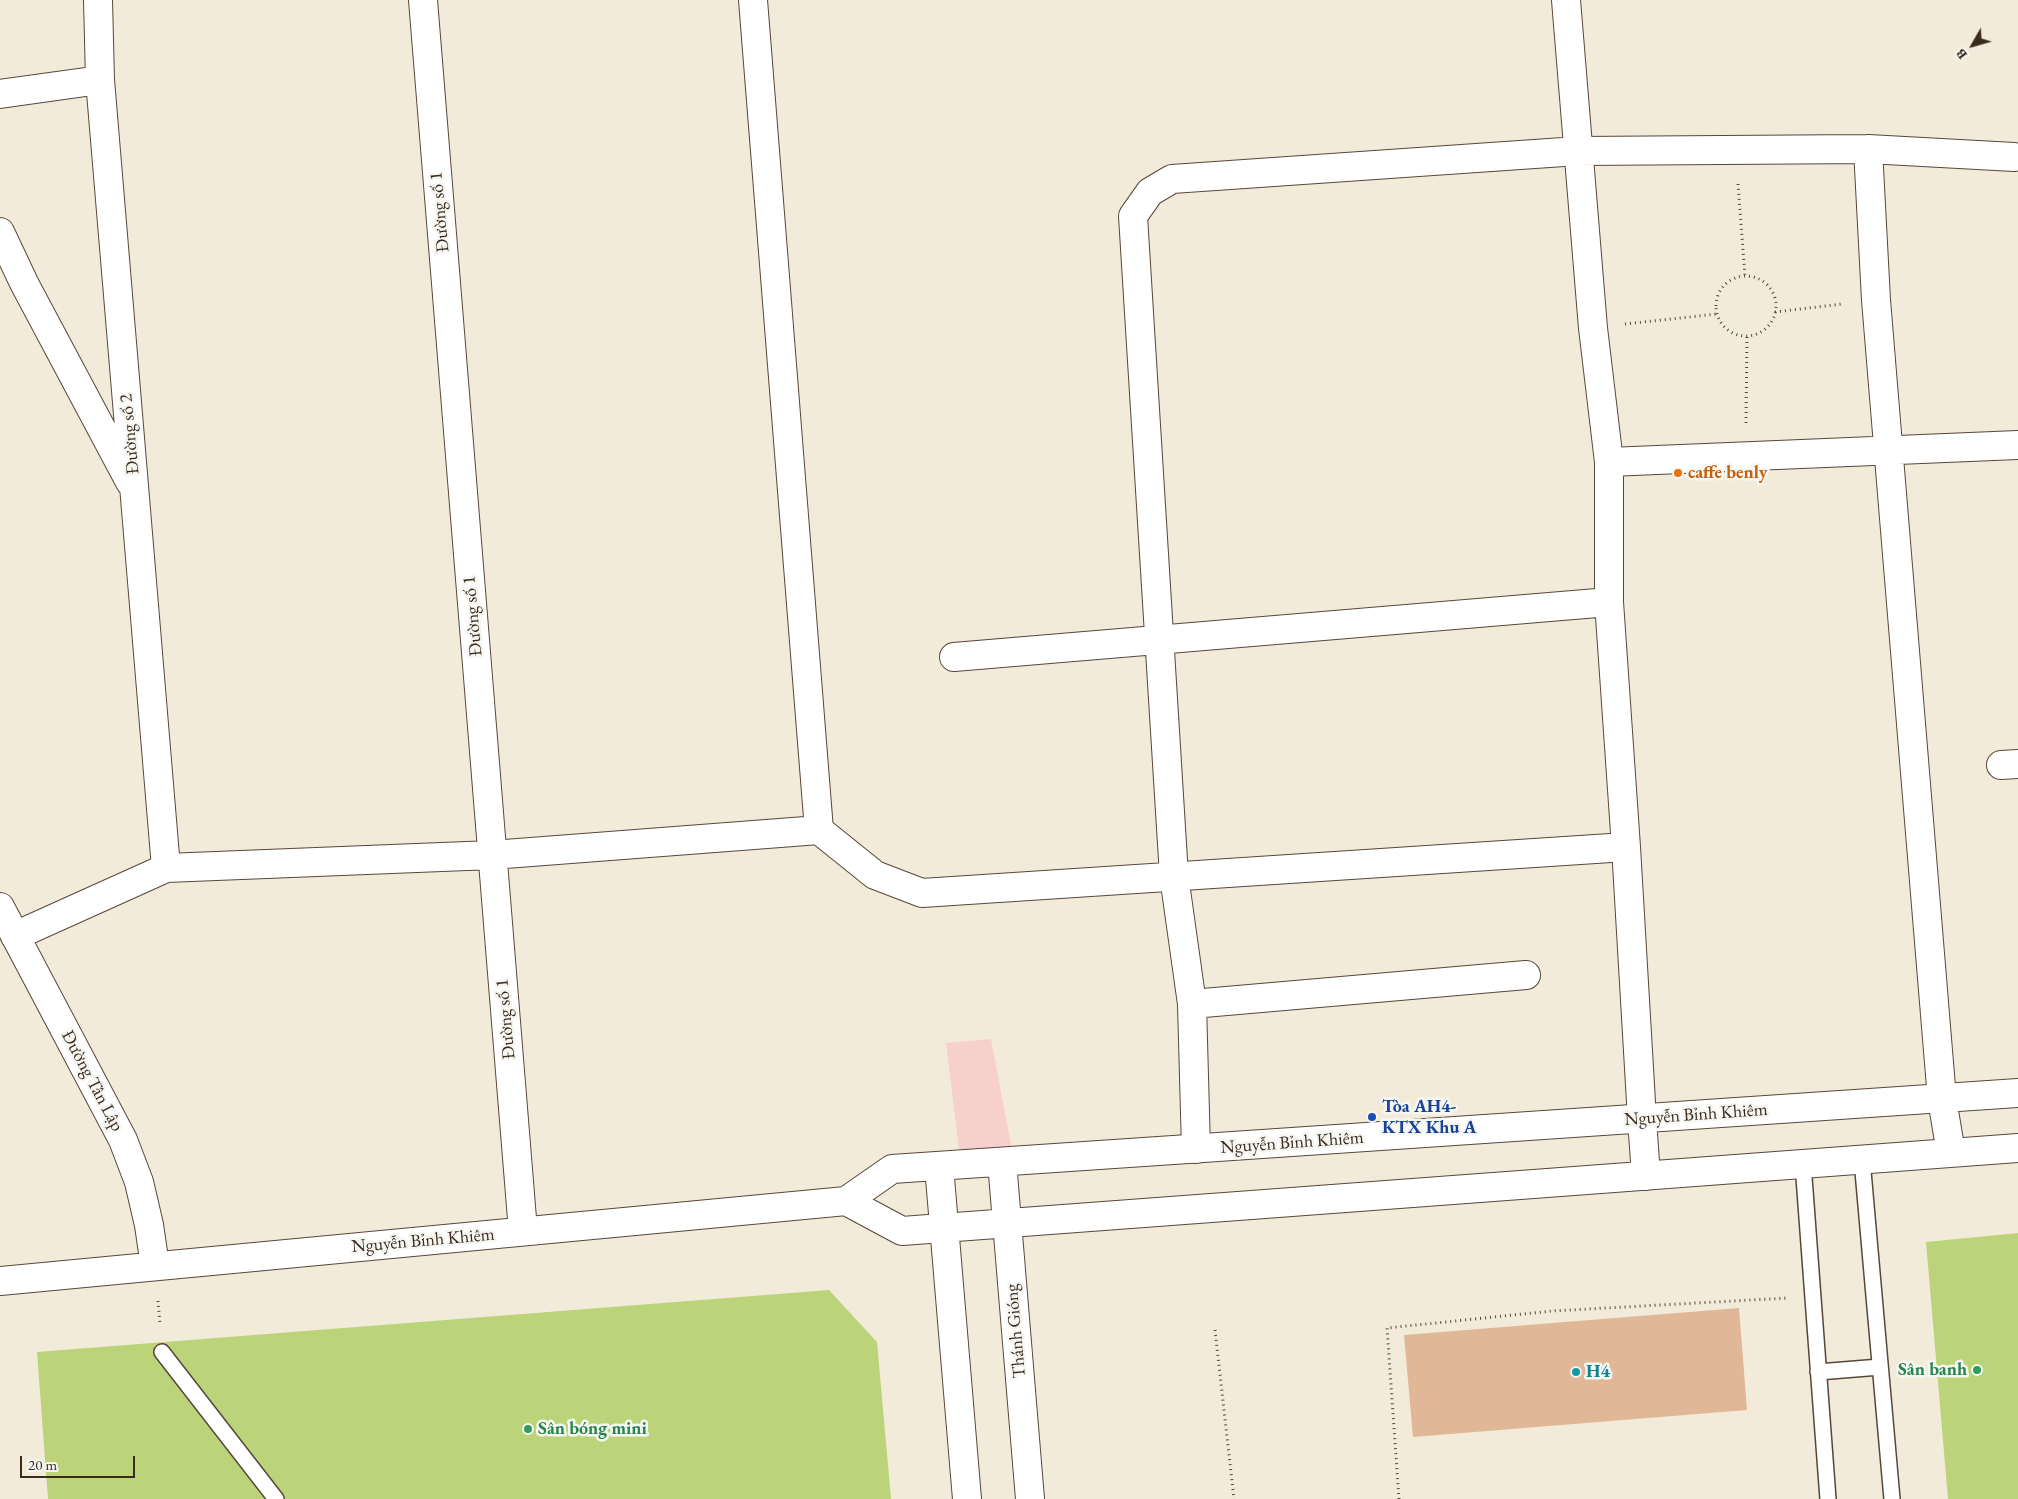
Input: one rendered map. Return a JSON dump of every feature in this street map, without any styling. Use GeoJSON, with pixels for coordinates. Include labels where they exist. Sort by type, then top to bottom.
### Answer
{"type":"FeatureCollection","features":[{"type":"Feature","properties":{"kind":"street","name":"Đường số 2"},"geometry":{"type":"LineString","coordinates":[[98,0],[100,80],[166,868]]}},
{"type":"Feature","properties":{"kind":"street","name":"Đường số 1"},"geometry":{"type":"LineString","coordinates":[[423,0],[522,1232]]}},
{"type":"Feature","properties":{"kind":"street"},"geometry":{"type":"LineString","coordinates":[[753,0],[819,830]]}},
{"type":"Feature","properties":{"kind":"street"},"geometry":{"type":"LineString","coordinates":[[1566,0],[1593,328],[1609,462],[1609,602],[1646,1176]]}},
{"type":"Feature","properties":{"kind":"street"},"geometry":{"type":"LineString","coordinates":[[0,94],[100,80]]}},
{"type":"Feature","properties":{"kind":"street"},"geometry":{"type":"LineString","coordinates":[[1868,149],[1876,300],[1890,450],[1942,1099],[1951,1153]]}},
{"type":"Feature","properties":{"kind":"street"},"geometry":{"type":"LineString","coordinates":[[1196,1150],[1192,1004],[1174,876],[1158,639],[1134,216],[1150,192],[1172,180],[1578,151],[1868,149],[2014,156]]}},
{"type":"Feature","properties":{"kind":"street"},"geometry":{"type":"LineString","coordinates":[[0,232],[24,283],[135,492]]}},
{"type":"Feature","properties":{"kind":"street"},"geometry":{"type":"LineString","coordinates":[[1609,462],[2018,445]]}},
{"type":"Feature","properties":{"kind":"street"},"geometry":{"type":"LineString","coordinates":[[954,657],[1609,602]]}},
{"type":"Feature","properties":{"kind":"street"},"geometry":{"type":"LineString","coordinates":[[15,936],[166,868],[492,855],[819,830],[875,875],[922,893],[1626,847]]}},
{"type":"Feature","properties":{"kind":"street","name":"Đường Tân Lập"},"geometry":{"type":"LineString","coordinates":[[0,907],[123,1140],[139,1182],[149,1225],[154,1266]]}},
{"type":"Feature","properties":{"kind":"street"},"geometry":{"type":"LineString","coordinates":[[1192,1004],[1526,974]]}},
{"type":"Feature","properties":{"kind":"street","name":"Nguyễn Bỉnh Khiêm"},"geometry":{"type":"LineString","coordinates":[[0,1281],[846,1201],[892,1169],[1196,1150],[2018,1093]]}},
{"type":"Feature","properties":{"kind":"street"},"geometry":{"type":"LineString","coordinates":[[846,1201],[902,1231],[2018,1148]]}},
{"type":"Feature","properties":{"kind":"street","name":"Thánh Gióng"},"geometry":{"type":"LineString","coordinates":[[1002,1162],[1030,1499]]}},
{"type":"Feature","properties":{"kind":"street"},"geometry":{"type":"LineString","coordinates":[[939,1166],[967,1499]]}},
{"type":"Feature","properties":{"kind":"lane"},"geometry":{"type":"LineString","coordinates":[[1862,1160],[1892,1499]]}},
{"type":"Feature","properties":{"kind":"lane"},"geometry":{"type":"LineString","coordinates":[[1803,1164],[1828,1499]]}},
{"type":"Feature","properties":{"kind":"lane"},"geometry":{"type":"LineString","coordinates":[[162,1352],[276,1499]]}},
{"type":"Feature","properties":{"kind":"lane"},"geometry":{"type":"LineString","coordinates":[[1818,1372],[1880,1367]]}},
{"type":"Feature","properties":{"kind":"path"},"geometry":{"type":"LineString","coordinates":[[1735,150],[1745,276]]}},
{"type":"Feature","properties":{"kind":"path"},"geometry":{"type":"LineString","coordinates":[[1745,276],[1758,278],[1769,286],[1775,298],[1775,312],[1770,324],[1760,333],[1747,336],[1734,334],[1723,325],[1717,314],[1717,300],[1722,288],[1732,279],[1745,276]]}},
{"type":"Feature","properties":{"kind":"path"},"geometry":{"type":"LineString","coordinates":[[1775,312],[1876,300]]}},
{"type":"Feature","properties":{"kind":"path"},"geometry":{"type":"LineString","coordinates":[[1593,328],[1717,314]]}},
{"type":"Feature","properties":{"kind":"path"},"geometry":{"type":"LineString","coordinates":[[1746,456],[1747,336]]}},
{"type":"Feature","properties":{"kind":"path"},"geometry":{"type":"LineString","coordinates":[[154,1266],[162,1352]]}},
{"type":"Feature","properties":{"kind":"path"},"geometry":{"type":"LineString","coordinates":[[1399,1499],[1387,1328],[1552,1311],[1813,1297]]}},
{"type":"Feature","properties":{"kind":"path"},"geometry":{"type":"LineString","coordinates":[[1215,1330],[1234,1499]]}},
{"type":"Feature","properties":{"kind":"shaded area"},"geometry":{"type":"Polygon","coordinates":[[[991,1039],[1013,1155],[959,1149],[946,1043],[991,1039]]]}},
{"type":"Feature","properties":{"kind":"green space","name":"Sân banh"},"geometry":{"type":"Polygon","coordinates":[[[2018,1233],[2018,1499],[1948,1499],[1926,1242],[2018,1233]]]}},
{"type":"Feature","properties":{"kind":"green space"},"geometry":{"type":"Polygon","coordinates":[[[829,1290],[877,1342],[891,1499],[48,1499],[37,1352],[829,1290]]]}},
{"type":"Feature","properties":{"kind":"building","name":"H4"},"geometry":{"type":"Polygon","coordinates":[[[1739,1308],[1747,1410],[1413,1437],[1404,1335],[1739,1308]]]}},
{"type":"Feature","properties":{"kind":"place","name":"caffe benly"},"geometry":{"type":"Point","coordinates":[1678,473]}},
{"type":"Feature","properties":{"kind":"place","name":"Tòa AH4- KTX Khu A"},"geometry":{"type":"Point","coordinates":[1372,1117]}},
{"type":"Feature","properties":{"kind":"place","name":"Sân banh"},"geometry":{"type":"Point","coordinates":[1977,1370]}},
{"type":"Feature","properties":{"kind":"place","name":"H4"},"geometry":{"type":"Point","coordinates":[1576,1372]}},
{"type":"Feature","properties":{"kind":"place","name":"Sân bóng mini"},"geometry":{"type":"Point","coordinates":[528,1429]}}]}
